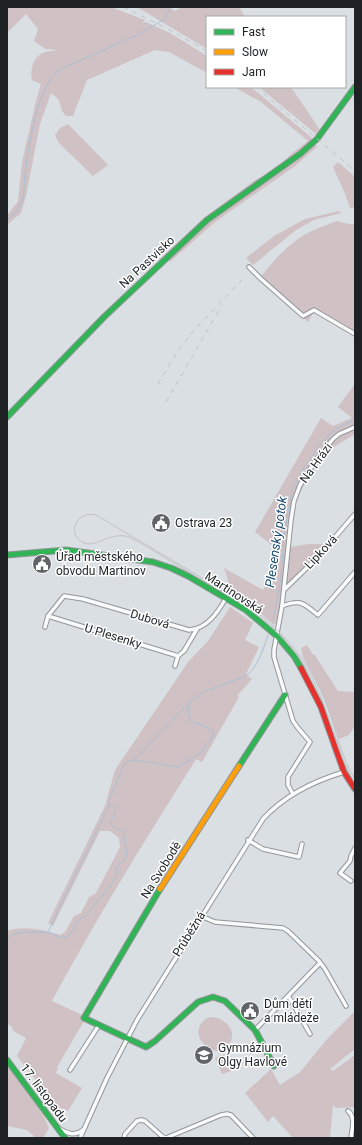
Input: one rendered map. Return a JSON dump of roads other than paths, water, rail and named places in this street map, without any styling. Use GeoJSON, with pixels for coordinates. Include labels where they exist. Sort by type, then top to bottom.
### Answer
{"type":"FeatureCollection","features":[{"type":"Feature","properties":{"kind":"street","name":"Na Pastvisko"},"geometry":{"type":"LineString","coordinates":[[7,417],[104,317],[174,250],[212,216],[300,154],[317,139],[355,87]]}},
{"type":"Feature","properties":{"kind":"street"},"geometry":{"type":"LineString","coordinates":[[249,267],[303,316],[314,310],[355,334]]}},
{"type":"Feature","properties":{"kind":"street","name":"Na Hrázi"},"geometry":{"type":"LineString","coordinates":[[276,636],[285,589],[294,501],[300,485],[315,461],[333,439],[339,434],[355,427]]}},
{"type":"Feature","properties":{"kind":"street","name":"Lipková"},"geometry":{"type":"LineString","coordinates":[[285,589],[318,557],[355,514]]}},
{"type":"Feature","properties":{"kind":"street","name":"Martinovská"},"geometry":{"type":"LineString","coordinates":[[7,555],[66,550],[146,560],[181,572],[257,618],[294,656],[311,685],[321,707],[344,772],[355,789]]}},
{"type":"Feature","properties":{"kind":"street"},"geometry":{"type":"LineString","coordinates":[[282,606],[298,602],[306,605],[318,615],[355,572]]}},
{"type":"Feature","properties":{"kind":"street","name":"Dubová"},"geometry":{"type":"LineString","coordinates":[[48,616],[64,596],[78,598],[186,630],[198,628]]}},
{"type":"Feature","properties":{"kind":"street"},"geometry":{"type":"LineString","coordinates":[[175,666],[178,656],[184,651],[198,628],[215,615],[226,598]]}},
{"type":"Feature","properties":{"kind":"street"},"geometry":{"type":"LineString","coordinates":[[45,627],[48,616]]}},
{"type":"Feature","properties":{"kind":"street","name":"U Plesenky"},"geometry":{"type":"LineString","coordinates":[[48,616],[178,656]]}},
{"type":"Feature","properties":{"kind":"street"},"geometry":{"type":"LineString","coordinates":[[276,636],[274,658],[293,721],[310,742],[288,778],[288,784],[293,794]]}},
{"type":"Feature","properties":{"kind":"street","name":"Na Svobodě"},"geometry":{"type":"LineString","coordinates":[[255,1030],[225,1001],[213,997],[198,1002],[146,1047],[84,1018],[146,911],[285,695]]}},
{"type":"Feature","properties":{"kind":"street","name":"Průběžná"},"geometry":{"type":"LineString","coordinates":[[80,1138],[110,1072],[151,996],[262,819],[293,794],[344,772]]}},
{"type":"Feature","properties":{"kind":"street"},"geometry":{"type":"LineString","coordinates":[[248,840],[263,849],[299,857],[302,844]]}},
{"type":"Feature","properties":{"kind":"street"},"geometry":{"type":"LineString","coordinates":[[351,881],[340,873],[350,861],[355,848]]}},
{"type":"Feature","properties":{"kind":"street"},"geometry":{"type":"LineString","coordinates":[[350,861],[355,865]]}},
{"type":"Feature","properties":{"kind":"street"},"geometry":{"type":"LineString","coordinates":[[201,916],[215,922],[283,928],[288,931],[308,949],[325,969],[346,1006]]}},
{"type":"Feature","properties":{"kind":"street"},"geometry":{"type":"LineString","coordinates":[[274,1066],[255,1030],[289,997],[320,963]]}},
{"type":"Feature","properties":{"kind":"street"},"geometry":{"type":"LineString","coordinates":[[289,997],[310,1034]]}},
{"type":"Feature","properties":{"kind":"street"},"geometry":{"type":"LineString","coordinates":[[70,1070],[99,1025]]}},
{"type":"Feature","properties":{"kind":"street","name":"17. listopadu"},"geometry":{"type":"LineString","coordinates":[[7,1060],[65,1138]]}},
{"type":"Feature","properties":{"kind":"street"},"geometry":{"type":"LineString","coordinates":[[348,1111],[352,1115],[353,1120],[350,1138]]}},
{"type":"Feature","properties":{"kind":"street"},"geometry":{"type":"LineString","coordinates":[[124,1138],[125,1134],[137,1121],[141,1120],[145,1121],[166,1138],[226,1114],[232,1116],[253,1138]]}},
{"type":"Feature","properties":{"kind":"street"},"geometry":{"type":"LineString","coordinates":[[57,1127],[70,1134],[79,1133],[84,1129]]}},
{"type":"Feature","properties":{"kind":"waterway"},"geometry":{"type":"LineString","coordinates":[[7,219],[20,206],[22,200],[25,173],[35,117],[45,89],[51,78],[59,70],[137,35],[165,19],[171,7]]}},
{"type":"Feature","properties":{"kind":"waterway","name":"Plesenský potok"},"geometry":{"type":"LineString","coordinates":[[273,620],[281,579],[284,536],[292,489],[305,466],[327,436],[339,427],[355,420]]}},
{"type":"Feature","properties":{"kind":"waterway","name":"Plesenský potok"},"geometry":{"type":"LineString","coordinates":[[7,938],[17,933],[32,932],[48,932],[59,937],[66,937],[80,919],[89,912],[115,879],[117,867],[124,861],[127,854],[123,832],[114,828],[111,823],[116,810],[110,804],[109,800],[124,765],[127,762],[134,760],[178,767],[200,754],[213,736],[213,732],[209,728],[190,720],[188,712],[190,701],[206,691],[244,677],[249,673],[256,664],[268,635]]}},
{"type":"Feature","properties":{"kind":"waterway"},"geometry":{"type":"LineString","coordinates":[[134,760],[190,702]]}},
{"type":"Feature","properties":{"kind":"waterway"},"geometry":{"type":"LineString","coordinates":[[48,932],[110,804]]}},
{"type":"Feature","properties":{"kind":"tram line"},"geometry":{"type":"LineString","coordinates":[[355,779],[342,753],[327,705],[320,689],[303,660],[281,634],[241,601],[96,515],[89,514],[83,516],[79,520],[76,524],[75,535],[84,543],[89,544],[116,536],[129,537],[225,593],[243,605],[276,632],[291,647],[304,664],[315,684],[321,696],[338,747],[348,771],[355,783]]}},
{"type":"Feature","properties":{"kind":"railway"},"geometry":{"type":"LineString","coordinates":[[123,7],[166,28],[206,50]]}},
{"type":"Feature","properties":{"kind":"railway"},"geometry":{"type":"LineString","coordinates":[[257,88],[355,171]]}},
{"type":"Feature","properties":{"kind":"railway"},"geometry":{"type":"LineString","coordinates":[[158,384],[176,354],[194,330],[242,280]]}},
{"type":"Feature","properties":{"kind":"railway"},"geometry":{"type":"LineString","coordinates":[[166,402],[222,305]]}},
{"type":"Feature","properties":{"kind":"place","name":"Ostrava 23"},"geometry":{"type":"Point","coordinates":[161,523]}},
{"type":"Feature","properties":{"kind":"place","name":"Úřad městského obvodu Martinov"},"geometry":{"type":"Point","coordinates":[42,564]}},
{"type":"Feature","properties":{"kind":"place","name":"Dům dětí a mládeže"},"geometry":{"type":"Point","coordinates":[250,1011]}},
{"type":"Feature","properties":{"kind":"place","name":"Gymnázium Olgy Havlové"},"geometry":{"type":"Point","coordinates":[204,1055]}}]}
